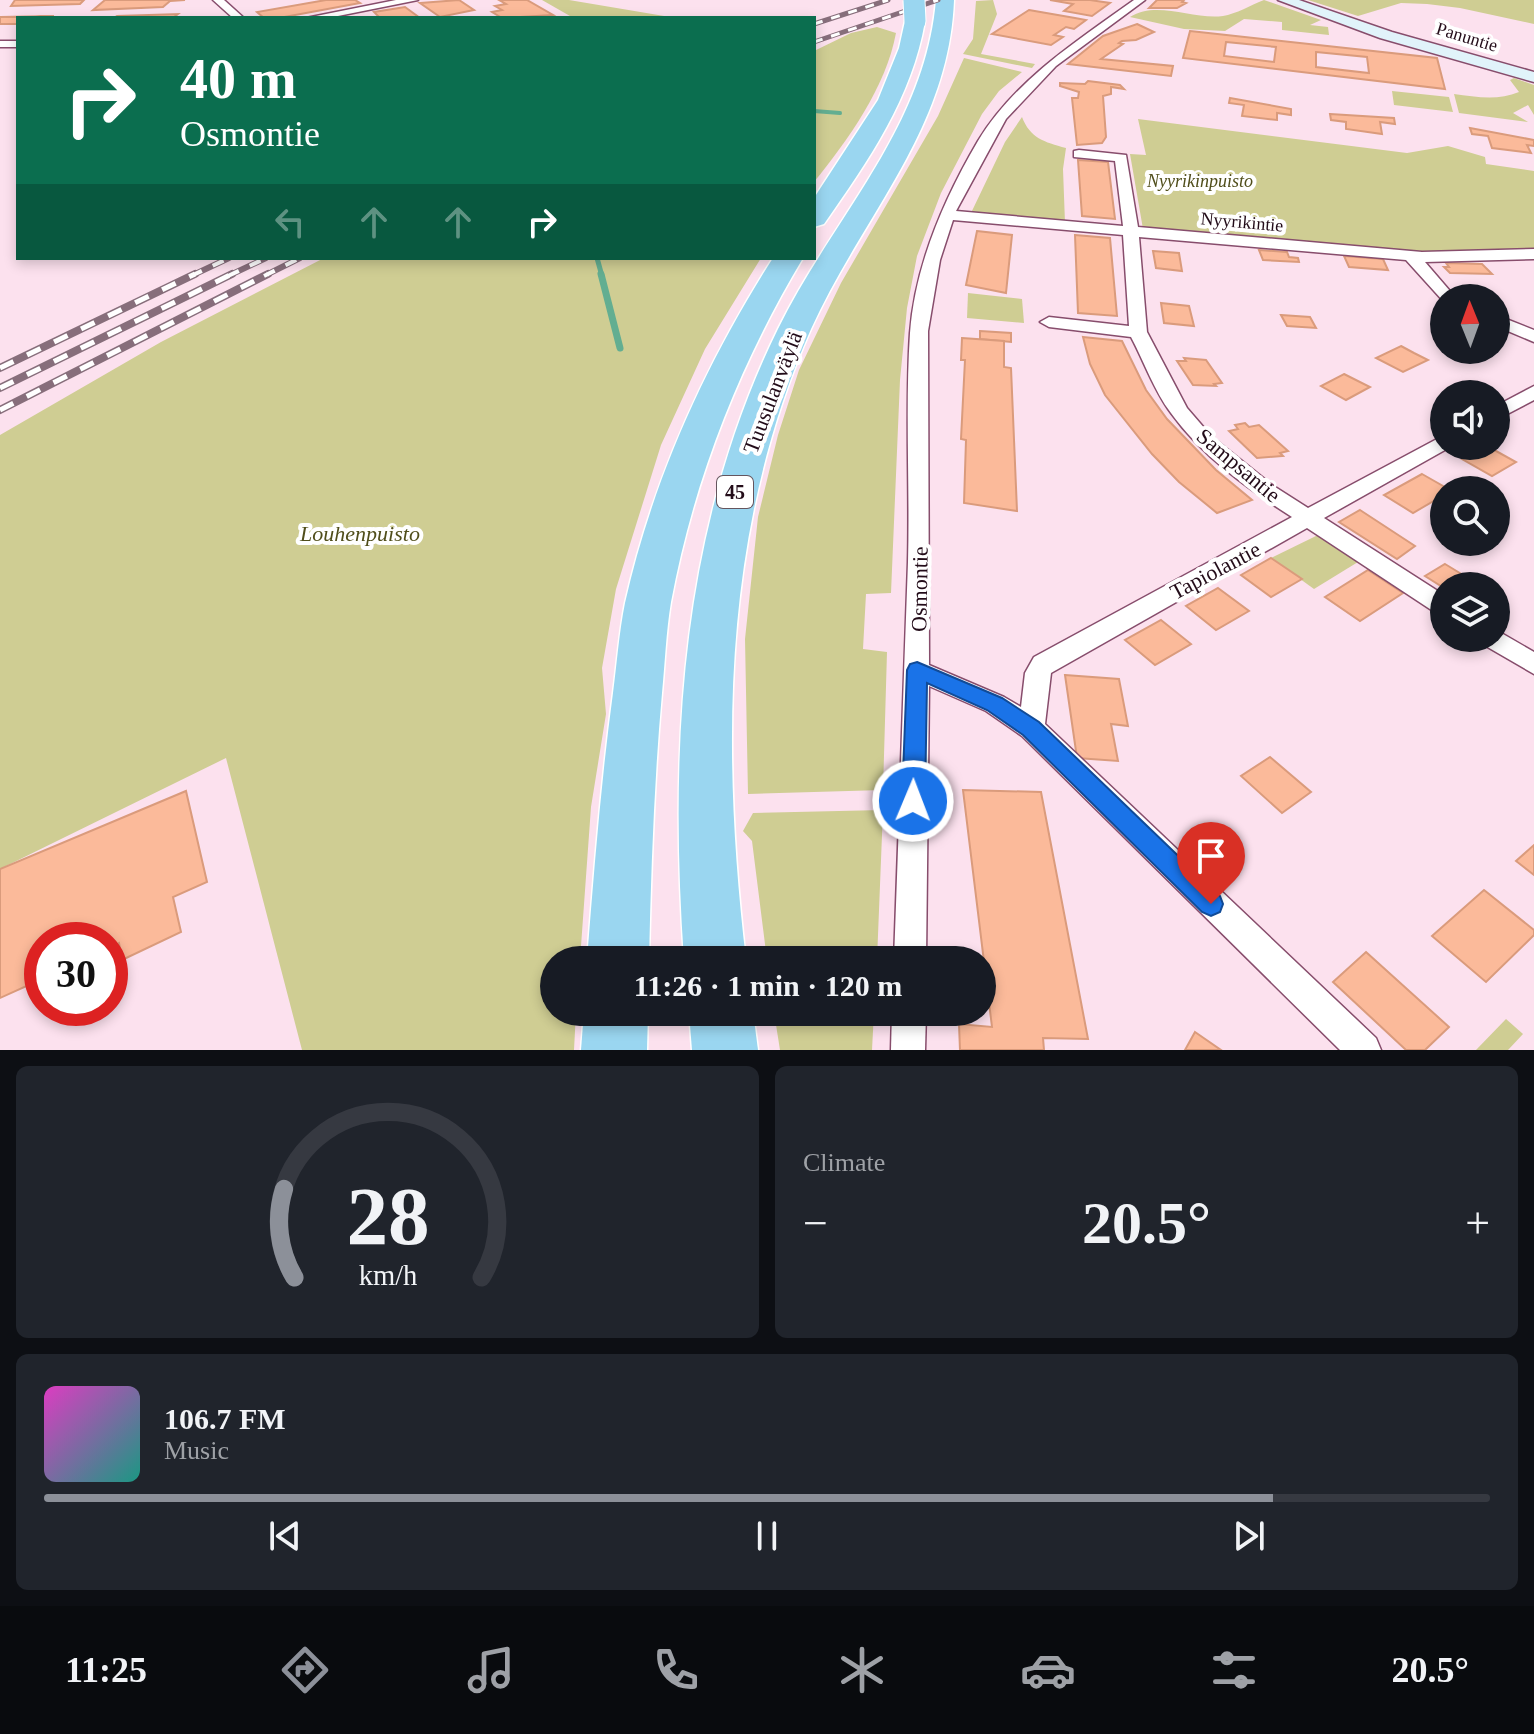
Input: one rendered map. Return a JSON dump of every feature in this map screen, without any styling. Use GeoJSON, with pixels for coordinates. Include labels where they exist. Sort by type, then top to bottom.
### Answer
{"type":"FeatureCollection","features":[{"type":"Feature","properties":{"kind":"highway","name":"Tuusulanväylä"},"geometry":{"type":"LineString","coordinates":[[714,946],[708,891],[705,746],[714,606],[735,493],[765,400],[807,304],[922,106],[938,69],[946,6]]}},
{"type":"Feature","properties":{"kind":"highway"},"geometry":{"type":"LineString","coordinates":[[816,215],[889,102],[907,63],[915,10]]}},
{"type":"Feature","properties":{"kind":"highway"},"geometry":{"type":"LineString","coordinates":[[938,69],[964,33]]}},
{"type":"Feature","properties":{"kind":"highway","name":"Tuusulanväylä"},"geometry":{"type":"LineString","coordinates":[[619,946],[632,744],[648,605],[677,491],[714,394],[762,297],[787,260]]}},
{"type":"Feature","properties":{"kind":"highway"},"geometry":{"type":"LineString","coordinates":[[614,1050],[615,1026]]}},
{"type":"Feature","properties":{"kind":"highway"},"geometry":{"type":"LineString","coordinates":[[722,1026],[725,1050]]}},
{"type":"Feature","properties":{"kind":"main road","name":"Panuntie"},"geometry":{"type":"LineString","coordinates":[[1285,0],[1531,77]]}},
{"type":"Feature","properties":{"kind":"street"},"geometry":{"type":"LineString","coordinates":[[218,0],[237,16]]}},
{"type":"Feature","properties":{"kind":"street"},"geometry":{"type":"LineString","coordinates":[[320,16],[384,2],[413,0]]}},
{"type":"Feature","properties":{"kind":"street","name":"Osmontie"},"geometry":{"type":"LineString","coordinates":[[910,946],[917,670],[919,331],[932,260],[947,215],[985,141],[1020,96],[1056,60],[1140,0]]}},
{"type":"Feature","properties":{"kind":"street","name":"Sampsantie"},"geometry":{"type":"LineString","coordinates":[[1079,154],[1121,158],[1131,232],[1138,332],[1178,410],[1205,441],[1265,490],[1430,598]]}},
{"type":"Feature","properties":{"kind":"street","name":"Nyyrikintie"},"geometry":{"type":"LineString","coordinates":[[947,215],[1411,256],[1476,258],[1534,254]]}},
{"type":"Feature","properties":{"kind":"street"},"geometry":{"type":"LineString","coordinates":[[1411,256],[1436,284]]}},
{"type":"Feature","properties":{"kind":"street"},"geometry":{"type":"LineString","coordinates":[[1049,322],[1138,332]]}},
{"type":"Feature","properties":{"kind":"street"},"geometry":{"type":"LineString","coordinates":[[1510,326],[1534,337]]}},
{"type":"Feature","properties":{"kind":"street"},"geometry":{"type":"LineString","coordinates":[[1510,406],[1534,392]]}},
{"type":"Feature","properties":{"kind":"street","name":"Tapiolantie"},"geometry":{"type":"LineString","coordinates":[[1031,728],[1038,673],[1043,664],[1430,451]]}},
{"type":"Feature","properties":{"kind":"street"},"geometry":{"type":"LineString","coordinates":[[1510,649],[1534,664]]}},
{"type":"Feature","properties":{"kind":"street"},"geometry":{"type":"LineString","coordinates":[[917,670],[995,704],[1031,728],[1364,1050]]}},
{"type":"Feature","properties":{"kind":"street"},"geometry":{"type":"LineString","coordinates":[[908,1050],[909,1026]]}},
{"type":"Feature","properties":{"kind":"green space"},"geometry":{"type":"Polygon","coordinates":[[[542,0],[569,0],[664,16],[570,16],[542,0]]]}},
{"type":"Feature","properties":{"kind":"green space"},"geometry":{"type":"Polygon","coordinates":[[[993,0],[997,14],[981,54],[1035,64],[1032,68],[963,54],[973,39],[976,1],[993,0]]]}},
{"type":"Feature","properties":{"kind":"green space"},"geometry":{"type":"Polygon","coordinates":[[[1264,0],[1321,20],[1310,25],[1328,27],[1329,35],[1282,30],[1282,22],[1244,19],[1225,31],[1184,29],[1130,17],[1152,10],[1223,16],[1264,0]]]}},
{"type":"Feature","properties":{"kind":"green space"},"geometry":{"type":"Polygon","coordinates":[[[1308,0],[1534,0],[1534,24],[1427,4],[1401,3],[1358,16],[1308,0]]]}},
{"type":"Feature","properties":{"kind":"green space"},"geometry":{"type":"Polygon","coordinates":[[[877,27],[896,33],[875,93],[840,149],[816,179],[816,50],[851,33],[877,27]]]}},
{"type":"Feature","properties":{"kind":"green space"},"geometry":{"type":"Polygon","coordinates":[[[964,58],[1022,72],[999,91],[982,114],[941,193],[917,256],[907,308],[900,380],[891,593],[866,594],[863,649],[887,652],[883,790],[748,794],[745,639],[758,517],[778,435],[799,370],[841,283],[938,116],[964,58]]]}},
{"type":"Feature","properties":{"kind":"green space"},"geometry":{"type":"Polygon","coordinates":[[[1514,78],[1534,85],[1534,115],[1528,105],[1513,113],[1528,122],[1459,113],[1454,94],[1487,98],[1511,95],[1519,92],[1510,80],[1514,78]]]}},
{"type":"Feature","properties":{"kind":"green space"},"geometry":{"type":"Polygon","coordinates":[[[1392,91],[1449,97],[1453,112],[1394,105],[1392,91]]]}},
{"type":"Feature","properties":{"kind":"green space"},"geometry":{"type":"Polygon","coordinates":[[[1022,117],[1029,130],[1039,138],[1066,148],[1063,169],[1065,223],[971,213],[1005,142],[1022,117]]]}},
{"type":"Feature","properties":{"kind":"green space","name":"Nyyrikinpuisto"},"geometry":{"type":"Polygon","coordinates":[[[1138,119],[1407,153],[1448,146],[1485,157],[1486,164],[1534,171],[1534,250],[1419,252],[1143,229],[1130,154],[1146,155],[1138,119]]]}},
{"type":"Feature","properties":{"kind":"green space","name":"Louhenpuisto"},"geometry":{"type":"Polygon","coordinates":[[[320,260],[760,260],[705,349],[661,445],[616,589],[602,668],[606,714],[591,807],[581,946],[540,946],[540,1026],[575,1026],[574,1050],[302,1050],[226,758],[0,869],[0,435],[161,342],[320,260]]]}},
{"type":"Feature","properties":{"kind":"green space"},"geometry":{"type":"Polygon","coordinates":[[[968,293],[1022,299],[1024,323],[967,318],[968,293]]]}},
{"type":"Feature","properties":{"kind":"green space"},"geometry":{"type":"Polygon","coordinates":[[[1318,535],[1358,562],[1314,589],[1271,558],[1318,535]]]}},
{"type":"Feature","properties":{"kind":"green space"},"geometry":{"type":"Polygon","coordinates":[[[883,810],[878,946],[765,946],[752,841],[743,831],[753,813],[883,810]]]}},
{"type":"Feature","properties":{"kind":"green space"},"geometry":{"type":"Polygon","coordinates":[[[1506,1019],[1523,1034],[1508,1050],[1476,1050],[1506,1019]]]}},
{"type":"Feature","properties":{"kind":"green space"},"geometry":{"type":"Polygon","coordinates":[[[776,1026],[873,1026],[872,1050],[780,1050],[776,1026]]]}},
{"type":"Feature","properties":{"kind":"building"},"geometry":{"type":"Polygon","coordinates":[[[15,0],[84,0],[80,4],[11,6],[15,0]]]}},
{"type":"Feature","properties":{"kind":"building"},"geometry":{"type":"Polygon","coordinates":[[[105,0],[185,0],[170,1],[163,7],[93,10],[105,0]]]}},
{"type":"Feature","properties":{"kind":"building"},"geometry":{"type":"Polygon","coordinates":[[[326,0],[355,0],[360,3],[290,16],[262,16],[257,12],[326,0]]]}},
{"type":"Feature","properties":{"kind":"building"},"geometry":{"type":"Polygon","coordinates":[[[459,0],[474,10],[439,16],[420,3],[459,0]]]}},
{"type":"Feature","properties":{"kind":"building"},"geometry":{"type":"Polygon","coordinates":[[[499,0],[527,0],[553,15],[499,16],[492,12],[502,10],[495,6],[506,4],[499,0]]]}},
{"type":"Feature","properties":{"kind":"building"},"geometry":{"type":"Polygon","coordinates":[[[1050,0],[1110,3],[1092,16],[1064,11],[1073,4],[1050,0]]]}},
{"type":"Feature","properties":{"kind":"building"},"geometry":{"type":"Polygon","coordinates":[[[1157,0],[1184,0],[1182,2],[1186,3],[1177,8],[1149,8],[1157,0]]]}},
{"type":"Feature","properties":{"kind":"building"},"geometry":{"type":"Polygon","coordinates":[[[405,7],[417,16],[378,16],[374,12],[405,7]]]}},
{"type":"Feature","properties":{"kind":"building"},"geometry":{"type":"Polygon","coordinates":[[[1029,10],[1086,20],[1074,29],[1066,27],[1054,35],[1063,37],[1051,45],[992,34],[1029,10]]]}},
{"type":"Feature","properties":{"kind":"building"},"geometry":{"type":"Polygon","coordinates":[[[178,14],[176,16],[117,16],[178,14]]]}},
{"type":"Feature","properties":{"kind":"building"},"geometry":{"type":"Polygon","coordinates":[[[0,17],[16,17],[16,24],[0,24],[0,17]]]}},
{"type":"Feature","properties":{"kind":"building"},"geometry":{"type":"Polygon","coordinates":[[[1137,24],[1154,32],[1136,40],[1122,41],[1119,43],[1123,44],[1101,59],[1173,66],[1171,76],[1068,64],[1103,36],[1137,24]]]}},
{"type":"Feature","properties":{"kind":"building"},"geometry":{"type":"Polygon","coordinates":[[[1190,31],[1437,58],[1445,89],[1183,58],[1190,31]],[[1226,42],[1224,56],[1274,62],[1276,47],[1226,42]],[[1316,52],[1316,67],[1369,73],[1367,57],[1316,52]]]}},
{"type":"Feature","properties":{"kind":"building"},"geometry":{"type":"Polygon","coordinates":[[[1088,81],[1120,85],[1124,89],[1111,87],[1111,94],[1103,96],[1106,137],[1102,143],[1077,145],[1072,98],[1078,98],[1079,92],[1060,86],[1060,83],[1085,84],[1088,81]]]}},
{"type":"Feature","properties":{"kind":"building"},"geometry":{"type":"Polygon","coordinates":[[[1230,98],[1291,109],[1291,115],[1277,113],[1277,120],[1242,116],[1244,105],[1229,103],[1230,98]]]}},
{"type":"Feature","properties":{"kind":"building"},"geometry":{"type":"Polygon","coordinates":[[[1330,114],[1394,118],[1395,124],[1380,122],[1382,134],[1346,129],[1346,122],[1331,120],[1330,114]]]}},
{"type":"Feature","properties":{"kind":"building"},"geometry":{"type":"Polygon","coordinates":[[[1470,128],[1534,140],[1534,146],[1527,145],[1531,153],[1492,148],[1488,136],[1472,134],[1470,128]]]}},
{"type":"Feature","properties":{"kind":"building"},"geometry":{"type":"Polygon","coordinates":[[[1078,160],[1108,162],[1115,219],[1082,216],[1078,160]]]}},
{"type":"Feature","properties":{"kind":"building"},"geometry":{"type":"Polygon","coordinates":[[[977,231],[1012,235],[1006,293],[966,285],[977,231]]]}},
{"type":"Feature","properties":{"kind":"building"},"geometry":{"type":"Polygon","coordinates":[[[1075,235],[1110,238],[1117,316],[1078,313],[1075,235]]]}},
{"type":"Feature","properties":{"kind":"building"},"geometry":{"type":"Polygon","coordinates":[[[1259,250],[1287,252],[1289,257],[1298,258],[1299,262],[1263,260],[1259,250]]]}},
{"type":"Feature","properties":{"kind":"building"},"geometry":{"type":"Polygon","coordinates":[[[1153,251],[1179,253],[1182,271],[1156,268],[1153,251]]]}},
{"type":"Feature","properties":{"kind":"building"},"geometry":{"type":"Polygon","coordinates":[[[1344,256],[1383,259],[1388,270],[1349,267],[1344,256]]]}},
{"type":"Feature","properties":{"kind":"building"},"geometry":{"type":"Polygon","coordinates":[[[1446,263],[1482,264],[1492,274],[1450,273],[1444,267],[1449,267],[1446,263]]]}},
{"type":"Feature","properties":{"kind":"building"},"geometry":{"type":"Polygon","coordinates":[[[1161,303],[1189,306],[1194,326],[1164,323],[1161,303]]]}},
{"type":"Feature","properties":{"kind":"building"},"geometry":{"type":"Polygon","coordinates":[[[1281,315],[1310,317],[1316,328],[1287,326],[1281,315]]]}},
{"type":"Feature","properties":{"kind":"building"},"geometry":{"type":"Polygon","coordinates":[[[980,331],[1011,333],[1011,342],[980,339],[980,331]]]}},
{"type":"Feature","properties":{"kind":"building"},"geometry":{"type":"Polygon","coordinates":[[[1083,337],[1122,341],[1146,390],[1167,419],[1216,470],[1252,500],[1217,513],[1179,482],[1152,454],[1105,395],[1090,364],[1083,337]]]}},
{"type":"Feature","properties":{"kind":"building"},"geometry":{"type":"Polygon","coordinates":[[[962,338],[1004,341],[1004,367],[1011,368],[1017,511],[964,503],[966,440],[961,439],[965,360],[961,360],[962,338]]]}},
{"type":"Feature","properties":{"kind":"building"},"geometry":{"type":"Polygon","coordinates":[[[1401,346],[1428,360],[1403,372],[1376,358],[1401,346]]]}},
{"type":"Feature","properties":{"kind":"building"},"geometry":{"type":"Polygon","coordinates":[[[1184,358],[1206,360],[1222,383],[1214,384],[1216,386],[1193,385],[1177,361],[1186,361],[1184,358]]]}},
{"type":"Feature","properties":{"kind":"building"},"geometry":{"type":"Polygon","coordinates":[[[1344,374],[1370,387],[1346,400],[1321,386],[1344,374]]]}},
{"type":"Feature","properties":{"kind":"building"},"geometry":{"type":"Polygon","coordinates":[[[1245,423],[1249,427],[1259,425],[1288,451],[1280,453],[1283,456],[1257,458],[1229,431],[1238,429],[1235,425],[1245,423]]]}},
{"type":"Feature","properties":{"kind":"building"},"geometry":{"type":"Polygon","coordinates":[[[1510,459],[1516,462],[1492,476],[1464,460],[1510,459]]]}},
{"type":"Feature","properties":{"kind":"building"},"geometry":{"type":"Polygon","coordinates":[[[1422,474],[1430,479],[1430,503],[1413,513],[1384,495],[1422,474]]]}},
{"type":"Feature","properties":{"kind":"building"},"geometry":{"type":"Polygon","coordinates":[[[1360,510],[1415,546],[1397,559],[1339,522],[1360,510]]]}},
{"type":"Feature","properties":{"kind":"building"},"geometry":{"type":"Polygon","coordinates":[[[1271,558],[1302,579],[1271,597],[1241,575],[1271,558]]]}},
{"type":"Feature","properties":{"kind":"building"},"geometry":{"type":"Polygon","coordinates":[[[1445,564],[1458,572],[1432,572],[1445,564]]]}},
{"type":"Feature","properties":{"kind":"building"},"geometry":{"type":"Polygon","coordinates":[[[1368,570],[1403,593],[1360,621],[1325,597],[1368,570]]]}},
{"type":"Feature","properties":{"kind":"building"},"geometry":{"type":"Polygon","coordinates":[[[1218,588],[1249,611],[1216,630],[1186,606],[1218,588]]]}},
{"type":"Feature","properties":{"kind":"building"},"geometry":{"type":"Polygon","coordinates":[[[1161,620],[1191,644],[1155,665],[1125,640],[1161,620]]]}},
{"type":"Feature","properties":{"kind":"building"},"geometry":{"type":"Polygon","coordinates":[[[1065,675],[1119,679],[1128,726],[1111,724],[1118,761],[1077,758],[1065,675]]]}},
{"type":"Feature","properties":{"kind":"building"},"geometry":{"type":"Polygon","coordinates":[[[1270,757],[1311,792],[1282,813],[1241,776],[1270,757]]]}},
{"type":"Feature","properties":{"kind":"building"},"geometry":{"type":"Polygon","coordinates":[[[963,790],[1041,792],[1088,1039],[1043,1038],[1044,1050],[960,1050],[959,1026],[996,1026],[996,946],[982,946],[963,790]]]}},
{"type":"Feature","properties":{"kind":"building"},"geometry":{"type":"Polygon","coordinates":[[[186,791],[207,882],[173,897],[181,932],[128,957],[128,922],[24,922],[24,987],[0,998],[0,869],[186,791]]]}},
{"type":"Feature","properties":{"kind":"building"},"geometry":{"type":"Polygon","coordinates":[[[1534,845],[1534,875],[1516,861],[1534,845]]]}},
{"type":"Feature","properties":{"kind":"building"},"geometry":{"type":"Polygon","coordinates":[[[1484,890],[1534,930],[1534,935],[1486,982],[1432,936],[1484,890]]]}},
{"type":"Feature","properties":{"kind":"building"},"geometry":{"type":"Polygon","coordinates":[[[1366,952],[1449,1027],[1425,1050],[1406,1050],[1333,982],[1366,952]]]}},
{"type":"Feature","properties":{"kind":"building"},"geometry":{"type":"Polygon","coordinates":[[[1195,1032],[1221,1050],[1185,1050],[1195,1032]]]}},
{"type":"Feature","properties":{"kind":"waterway"},"geometry":{"type":"LineString","coordinates":[[816,111],[840,113]]}},
{"type":"Feature","properties":{"kind":"waterway"},"geometry":{"type":"LineString","coordinates":[[598,260],[602,276]]}},
{"type":"Feature","properties":{"kind":"waterway"},"geometry":{"type":"LineString","coordinates":[[601,274],[620,348]]}},
{"type":"Feature","properties":{"kind":"railway"},"geometry":{"type":"LineString","coordinates":[[816,23],[888,0]]}},
{"type":"Feature","properties":{"kind":"railway"},"geometry":{"type":"LineString","coordinates":[[816,41],[938,0]]}},
{"type":"Feature","properties":{"kind":"railway"},"geometry":{"type":"LineString","coordinates":[[191,276],[225,260]]}},
{"type":"Feature","properties":{"kind":"railway"},"geometry":{"type":"LineString","coordinates":[[228,276],[262,260]]}},
{"type":"Feature","properties":{"kind":"railway"},"geometry":{"type":"LineString","coordinates":[[268,274],[296,260]]}},
{"type":"Feature","properties":{"kind":"railway"},"geometry":{"type":"LineString","coordinates":[[0,368],[195,274]]}},
{"type":"Feature","properties":{"kind":"railway"},"geometry":{"type":"LineString","coordinates":[[0,388],[232,274]]}},
{"type":"Feature","properties":{"kind":"railway"},"geometry":{"type":"LineString","coordinates":[[0,410],[268,274]]}},
{"type":"Feature","properties":{"kind":"railway"},"geometry":{"type":"LineString","coordinates":[[264,276],[268,274]]}},
{"type":"Feature","properties":{"kind":"route"},"geometry":{"type":"LineString","coordinates":[[913,801],[917,670],[995,704],[1031,728],[1211,904]]}}]}
